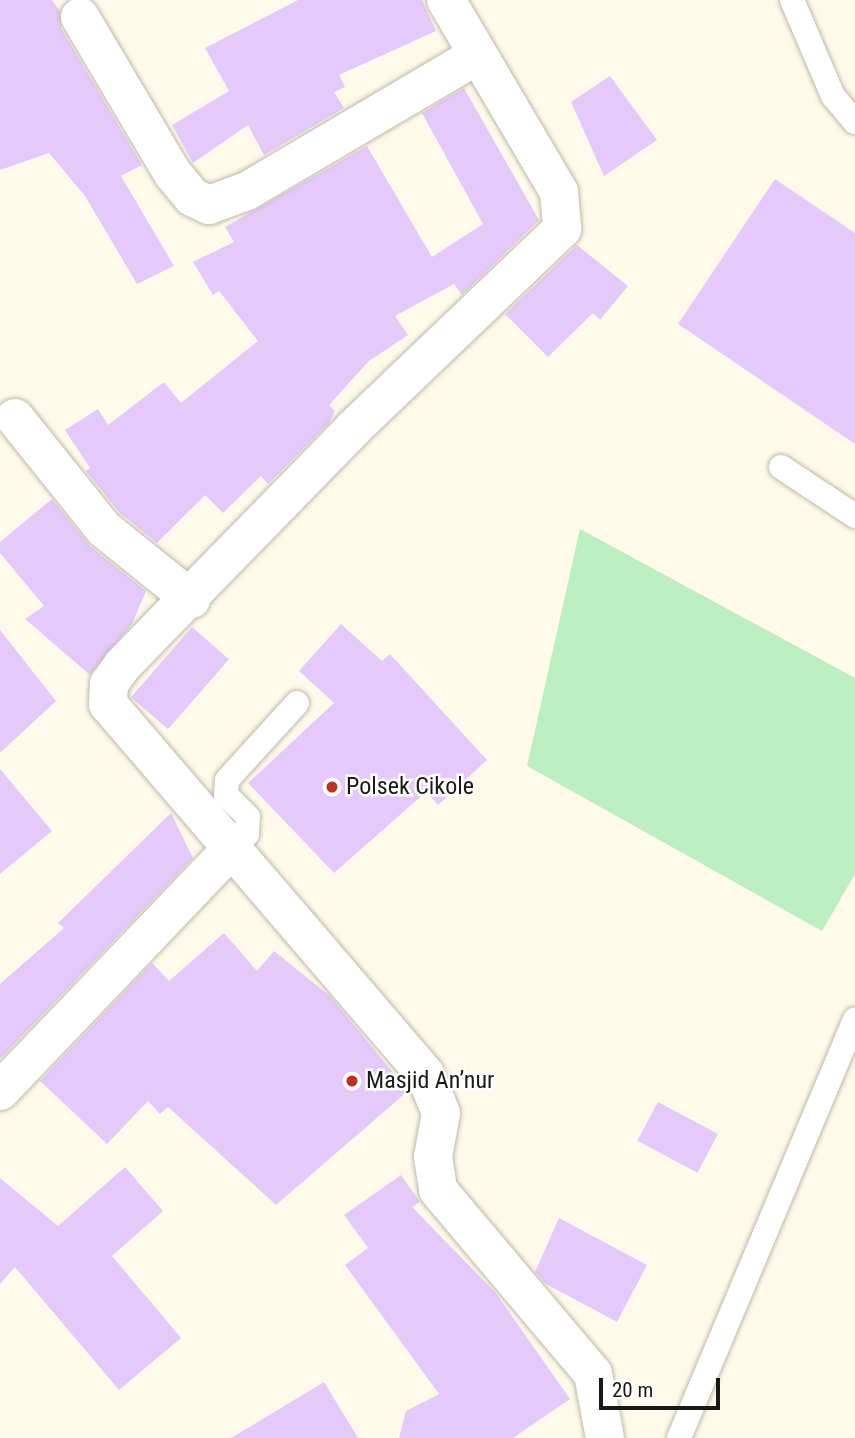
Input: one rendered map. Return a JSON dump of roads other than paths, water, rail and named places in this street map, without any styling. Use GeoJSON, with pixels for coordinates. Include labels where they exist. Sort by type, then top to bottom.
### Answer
{"type":"FeatureCollection","features":[{"type":"Feature","properties":{"kind":"street"},"geometry":{"type":"LineString","coordinates":[[446,0],[476,56],[559,192],[562,229],[353,429],[191,599],[122,666],[109,684],[108,704],[437,1092],[441,1113],[433,1176],[438,1190],[593,1374],[605,1438]]}},
{"type":"Feature","properties":{"kind":"street"},"geometry":{"type":"LineString","coordinates":[[80,17],[173,174],[191,197],[209,205],[247,191],[476,56]]}},
{"type":"Feature","properties":{"kind":"street"},"geometry":{"type":"LineString","coordinates":[[15,418],[104,529],[191,599]]}},
{"type":"Feature","properties":{"kind":"street"},"geometry":{"type":"LineString","coordinates":[[0,1091],[231,849]]}},
{"type":"Feature","properties":{"kind":"lane"},"geometry":{"type":"LineString","coordinates":[[792,0],[833,96],[855,122]]}},
{"type":"Feature","properties":{"kind":"lane"},"geometry":{"type":"LineString","coordinates":[[781,467],[855,516]]}},
{"type":"Feature","properties":{"kind":"lane"},"geometry":{"type":"LineString","coordinates":[[231,849],[247,834],[248,817],[226,795],[227,780],[297,704]]}},
{"type":"Feature","properties":{"kind":"lane"},"geometry":{"type":"LineString","coordinates":[[679,1438],[855,1020]]}},
{"type":"Feature","properties":{"kind":"place","name":"Polsek Cikole"},"geometry":{"type":"Point","coordinates":[332,787]}},
{"type":"Feature","properties":{"kind":"place","name":"Masjid An’nur"},"geometry":{"type":"Point","coordinates":[352,1081]}}]}
